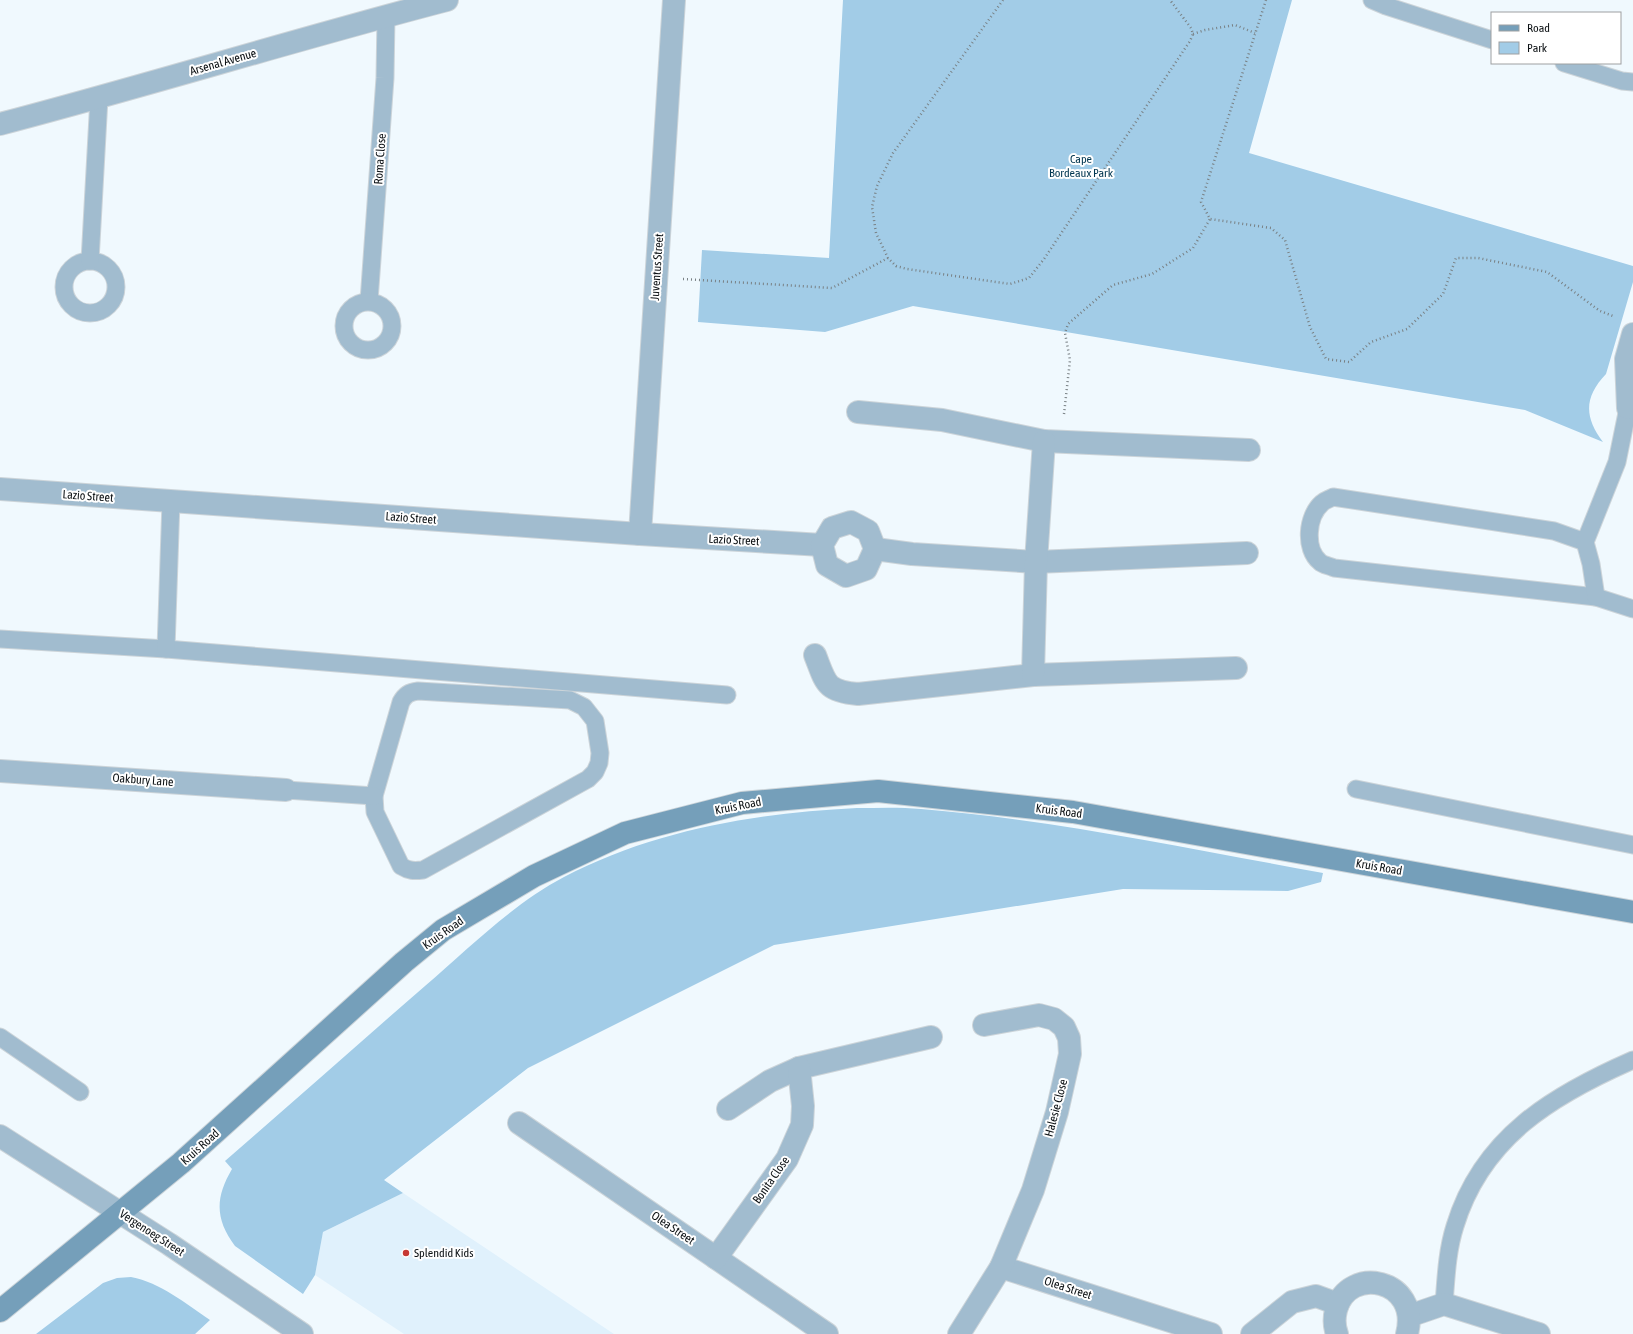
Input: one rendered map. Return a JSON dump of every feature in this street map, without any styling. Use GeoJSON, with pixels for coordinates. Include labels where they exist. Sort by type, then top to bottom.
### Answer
{"type":"FeatureCollection","features":[{"type":"Feature","properties":{"kind":"street","name":"Arsenal Avenue"},"geometry":{"type":"LineString","coordinates":[[0,124],[99,98],[447,0]]}},
{"type":"Feature","properties":{"kind":"street","name":"Juventus Street"},"geometry":{"type":"LineString","coordinates":[[640,534],[674,0]]}},
{"type":"Feature","properties":{"kind":"street"},"geometry":{"type":"LineString","coordinates":[[1628,408],[1626,359],[1633,334]]}},
{"type":"Feature","properties":{"kind":"street"},"geometry":{"type":"LineString","coordinates":[[858,412],[942,420],[1044,442],[1249,450]]}},
{"type":"Feature","properties":{"kind":"street"},"geometry":{"type":"LineString","coordinates":[[1033,675],[1036,562],[1044,442]]}},
{"type":"Feature","properties":{"kind":"street","name":"Lazio Street"},"geometry":{"type":"LineString","coordinates":[[0,489],[640,534],[822,545]]}},
{"type":"Feature","properties":{"kind":"street"},"geometry":{"type":"LineString","coordinates":[[851,522],[868,531],[875,549],[866,569],[846,576],[827,565],[822,545],[832,528],[851,522]]}},
{"type":"Feature","properties":{"kind":"street"},"geometry":{"type":"LineString","coordinates":[[875,549],[912,554],[1036,562],[1247,552]]}},
{"type":"Feature","properties":{"kind":"street"},"geometry":{"type":"LineString","coordinates":[[815,655],[826,684],[835,690],[858,694],[1033,675],[1236,668]]}},
{"type":"Feature","properties":{"kind":"street","name":"Oakbury Lane"},"geometry":{"type":"LineString","coordinates":[[0,771],[286,790]]}},
{"type":"Feature","properties":{"kind":"street","name":"Kruis Road"},"geometry":{"type":"LineString","coordinates":[[0,1311],[122,1213],[181,1163],[404,962],[443,930],[534,876],[625,834],[742,803],[878,791],[1073,812],[1633,912]]}},
{"type":"Feature","properties":{"kind":"street","name":"Halesie Close"},"geometry":{"type":"LineString","coordinates":[[984,1025],[1038,1015],[1054,1019],[1064,1027],[1069,1038],[1070,1054],[1054,1119],[1033,1190],[1001,1267]]}},
{"type":"Feature","properties":{"kind":"street"},"geometry":{"type":"LineString","coordinates":[[728,1109],[770,1081],[799,1068],[931,1037]]}},
{"type":"Feature","properties":{"kind":"street","name":"Bonita Close"},"geometry":{"type":"LineString","coordinates":[[716,1258],[788,1159],[802,1125],[803,1106],[799,1068]]}},
{"type":"Feature","properties":{"kind":"street","name":"Olea Street"},"geometry":{"type":"LineString","coordinates":[[519,1122],[827,1334]]}},
{"type":"Feature","properties":{"kind":"street","name":"Vergenoeg Street"},"geometry":{"type":"LineString","coordinates":[[0,1136],[122,1213],[302,1334]]}},
{"type":"Feature","properties":{"kind":"street"},"geometry":{"type":"LineString","coordinates":[[959,1334],[1001,1267]]}},
{"type":"Feature","properties":{"kind":"street","name":"Olea Street"},"geometry":{"type":"LineString","coordinates":[[1001,1267],[1211,1334]]}},
{"type":"Feature","properties":{"kind":"street"},"geometry":{"type":"LineString","coordinates":[[1337,1334],[1334,1317],[1338,1304],[1345,1294],[1356,1286],[1369,1282],[1381,1284],[1393,1289],[1403,1298],[1408,1310],[1408,1325]]}},
{"type":"Feature","properties":{"kind":"street"},"geometry":{"type":"LineString","coordinates":[[1252,1334],[1292,1302],[1316,1296],[1338,1304]]}},
{"type":"Feature","properties":{"kind":"street"},"geometry":{"type":"LineString","coordinates":[[1408,1325],[1444,1304],[1539,1334]]}},
{"type":"Feature","properties":{"kind":"lane"},"geometry":{"type":"LineString","coordinates":[[1372,0],[1386,6],[1491,40]]}},
{"type":"Feature","properties":{"kind":"lane","name":"Roma Close"},"geometry":{"type":"LineString","coordinates":[[369,301],[385,78],[386,16]]}},
{"type":"Feature","properties":{"kind":"lane"},"geometry":{"type":"LineString","coordinates":[[1567,64],[1622,81],[1633,82]]}},
{"type":"Feature","properties":{"kind":"lane"},"geometry":{"type":"LineString","coordinates":[[90,261],[99,98]]}},
{"type":"Feature","properties":{"kind":"lane"},"geometry":{"type":"LineString","coordinates":[[1596,597],[1591,564],[1585,542],[1618,462],[1628,408]]}},
{"type":"Feature","properties":{"kind":"lane"},"geometry":{"type":"LineString","coordinates":[[1585,542],[1554,531],[1333,497],[1323,502],[1316,510],[1311,526],[1309,541],[1312,553],[1320,563],[1334,568],[1596,597],[1633,609]]}},
{"type":"Feature","properties":{"kind":"lane"},"geometry":{"type":"LineString","coordinates":[[166,649],[171,501]]}},
{"type":"Feature","properties":{"kind":"lane"},"geometry":{"type":"LineString","coordinates":[[0,639],[166,649],[727,695]]}},
{"type":"Feature","properties":{"kind":"lane"},"geometry":{"type":"LineString","coordinates":[[411,692],[570,700],[584,707],[595,721],[600,753],[599,763],[595,772],[588,779],[422,870],[407,870],[401,866],[376,812],[374,796],[400,702],[411,692]]}},
{"type":"Feature","properties":{"kind":"lane"},"geometry":{"type":"LineString","coordinates":[[1356,789],[1633,845]]}},
{"type":"Feature","properties":{"kind":"lane"},"geometry":{"type":"LineString","coordinates":[[286,790],[374,796]]}},
{"type":"Feature","properties":{"kind":"lane"},"geometry":{"type":"LineString","coordinates":[[0,1037],[80,1092]]}},
{"type":"Feature","properties":{"kind":"lane"},"geometry":{"type":"LineString","coordinates":[[1444,1304],[1448,1258],[1454,1226],[1470,1187],[1493,1153],[1519,1126],[1552,1101],[1589,1080],[1633,1060]]}},
{"type":"Feature","properties":{"kind":"path"},"geometry":{"type":"LineString","coordinates":[[1003,0],[893,152],[880,180],[872,207],[876,232],[888,258],[896,266],[907,269],[1010,284],[1029,278],[1044,259],[1190,41],[1193,34],[1191,28],[1170,0]]}},
{"type":"Feature","properties":{"kind":"path"},"geometry":{"type":"LineString","coordinates":[[1210,219],[1201,202],[1266,0]]}},
{"type":"Feature","properties":{"kind":"path"},"geometry":{"type":"LineString","coordinates":[[1193,34],[1205,30],[1235,25],[1255,33]]}},
{"type":"Feature","properties":{"kind":"path"},"geometry":{"type":"LineString","coordinates":[[1210,219],[1271,228],[1285,240],[1310,327],[1326,359],[1349,362],[1371,342],[1407,329],[1443,294],[1456,258],[1478,258],[1547,272],[1600,311],[1614,316]]}},
{"type":"Feature","properties":{"kind":"path"},"geometry":{"type":"LineString","coordinates":[[1064,407],[1070,360],[1064,333],[1068,324],[1113,284],[1152,274],[1193,248],[1210,219]]}},
{"type":"Feature","properties":{"kind":"path"},"geometry":{"type":"LineString","coordinates":[[657,278],[832,288],[888,258]]}},
{"type":"Feature","properties":{"kind":"shaded area","name":"Splendid Kids"},"geometry":{"type":"Polygon","coordinates":[[[403,1193],[614,1334],[404,1334],[315,1275],[323,1232],[403,1193]]]}},
{"type":"Feature","properties":{"kind":"green space","name":"Cape Bordeaux Park"},"geometry":{"type":"Polygon","coordinates":[[[843,0],[1292,0],[1249,153],[1633,266],[1633,282],[1606,374],[1599,382],[1590,399],[1589,407],[1592,424],[1603,442],[1525,410],[913,306],[825,332],[698,322],[702,250],[829,258],[843,0]]]}},
{"type":"Feature","properties":{"kind":"green space"},"geometry":{"type":"Polygon","coordinates":[[[857,808],[913,808],[1022,820],[1123,836],[1323,873],[1321,882],[1288,891],[1123,889],[774,945],[528,1068],[384,1180],[403,1193],[323,1232],[315,1275],[303,1294],[235,1246],[228,1236],[221,1217],[220,1208],[222,1189],[232,1169],[225,1161],[492,927],[527,900],[564,877],[598,861],[634,847],[670,836],[706,827],[781,814],[857,808]]]}},
{"type":"Feature","properties":{"kind":"green space"},"geometry":{"type":"Polygon","coordinates":[[[131,1277],[163,1289],[210,1320],[195,1334],[36,1334],[103,1283],[117,1278],[131,1277]]]}},
{"type":"Feature","properties":{"kind":"place","name":"Splendid Kids"},"geometry":{"type":"Point","coordinates":[406,1253]}}]}
